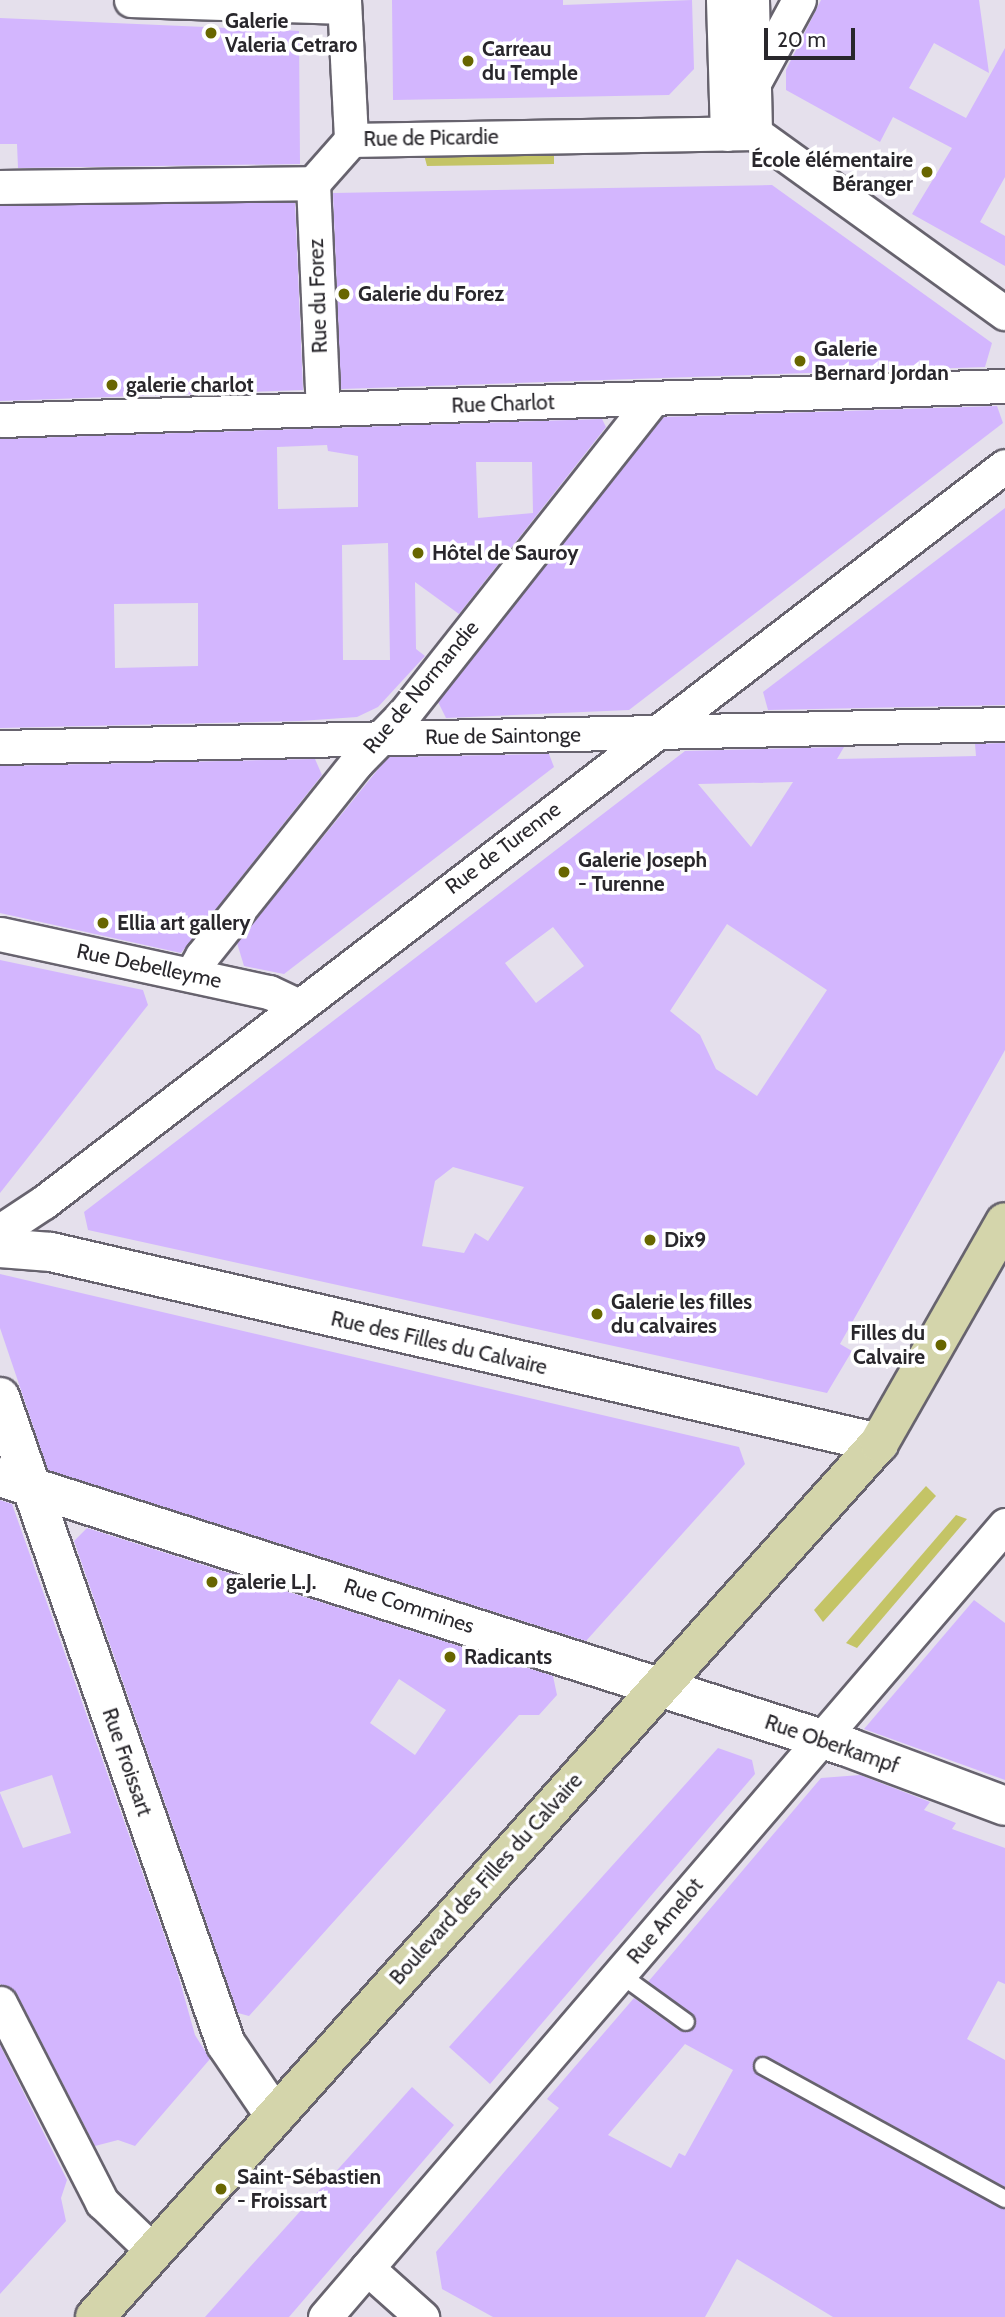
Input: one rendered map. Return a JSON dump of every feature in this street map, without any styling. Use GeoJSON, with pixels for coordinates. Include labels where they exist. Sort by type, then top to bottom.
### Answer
{"type":"FeatureCollection","features":[{"type":"Feature","properties":{"kind":"main road","name":"Boulevard des Filles du Calvaire"},"geometry":{"type":"LineString","coordinates":[[95,2317],[878,1443],[1005,1222]]}},
{"type":"Feature","properties":{"kind":"street"},"geometry":{"type":"LineString","coordinates":[[131,0],[344,3],[351,140]]}},
{"type":"Feature","properties":{"kind":"street"},"geometry":{"type":"LineString","coordinates":[[723,0],[741,133],[1005,313]]}},
{"type":"Feature","properties":{"kind":"street"},"geometry":{"type":"LineString","coordinates":[[752,0],[754,83]]}},
{"type":"Feature","properties":{"kind":"street"},"geometry":{"type":"LineString","coordinates":[[741,133],[754,83],[799,0]]}},
{"type":"Feature","properties":{"kind":"street","name":"Rue de Picardie"},"geometry":{"type":"LineString","coordinates":[[313,183],[351,140],[741,133]]}},
{"type":"Feature","properties":{"kind":"street"},"geometry":{"type":"LineString","coordinates":[[0,187],[313,183]]}},
{"type":"Feature","properties":{"kind":"street","name":"Rue du Forez"},"geometry":{"type":"LineString","coordinates":[[313,183],[323,409]]}},
{"type":"Feature","properties":{"kind":"street","name":"Rue Charlot"},"geometry":{"type":"LineString","coordinates":[[0,420],[1005,386]]}},
{"type":"Feature","properties":{"kind":"street","name":"Rue de Normandie"},"geometry":{"type":"LineString","coordinates":[[191,975],[202,956],[652,400]]}},
{"type":"Feature","properties":{"kind":"street","name":"Rue de Turenne"},"geometry":{"type":"LineString","coordinates":[[0,1231],[44,1202],[297,1005],[1005,466]]}},
{"type":"Feature","properties":{"kind":"street","name":"Rue de Saintonge"},"geometry":{"type":"LineString","coordinates":[[0,747],[1005,724]]}},
{"type":"Feature","properties":{"kind":"street","name":"Rue Debelleyme"},"geometry":{"type":"LineString","coordinates":[[0,934],[269,992],[297,1005]]}},
{"type":"Feature","properties":{"kind":"street","name":"Rue des Filles du Calvaire"},"geometry":{"type":"LineString","coordinates":[[0,1248],[51,1252],[878,1443]]}},
{"type":"Feature","properties":{"kind":"street","name":"Rue Froissart"},"geometry":{"type":"LineString","coordinates":[[0,1397],[15,1482],[226,2044],[275,2116]]}},
{"type":"Feature","properties":{"kind":"street","name":"Rue Commines"},"geometry":{"type":"LineString","coordinates":[[15,1482],[657,1688]]}},
{"type":"Feature","properties":{"kind":"street","name":"Rue Amelot"},"geometry":{"type":"LineString","coordinates":[[325,2317],[1005,1525]]}},
{"type":"Feature","properties":{"kind":"street","name":"Rue Oberkampf"},"geometry":{"type":"LineString","coordinates":[[657,1688],[820,1738],[1005,1806]]}},
{"type":"Feature","properties":{"kind":"street"},"geometry":{"type":"LineString","coordinates":[[0,2003],[102,2202],[154,2252]]}},
{"type":"Feature","properties":{"kind":"street"},"geometry":{"type":"LineString","coordinates":[[367,2268],[422,2317]]}},
{"type":"Feature","properties":{"kind":"lane"},"geometry":{"type":"LineString","coordinates":[[621,1975],[686,2022]]}},
{"type":"Feature","properties":{"kind":"lane"},"geometry":{"type":"LineString","coordinates":[[763,2066],[1005,2199]]}},
{"type":"Feature","properties":{"kind":"shaded area"},"geometry":{"type":"Polygon","coordinates":[[[554,149],[554,164],[427,166],[423,151],[554,149]]]}},
{"type":"Feature","properties":{"kind":"shaded area"},"geometry":{"type":"Polygon","coordinates":[[[926,1486],[936,1496],[823,1622],[814,1610],[926,1486]]]}},
{"type":"Feature","properties":{"kind":"shaded area"},"geometry":{"type":"Polygon","coordinates":[[[956,1515],[967,1519],[857,1648],[846,1643],[956,1515]]]}},
{"type":"Feature","properties":{"kind":"building"},"geometry":{"type":"Polygon","coordinates":[[[392,0],[563,0],[563,5],[692,0],[694,69],[669,95],[393,100],[392,0]]]}},
{"type":"Feature","properties":{"kind":"building","name":"École élémentaire Béranger"},"geometry":{"type":"Polygon","coordinates":[[[821,0],[979,0],[989,73],[934,43],[909,88],[966,118],[1005,48],[1005,177],[980,222],[1005,236],[1005,266],[912,214],[952,148],[893,117],[880,142],[786,90],[786,70],[821,0]]]}},
{"type":"Feature","properties":{"kind":"building"},"geometry":{"type":"Polygon","coordinates":[[[0,18],[299,31],[300,164],[18,168],[17,144],[0,144],[0,18]]]}},
{"type":"Feature","properties":{"kind":"building"},"geometry":{"type":"Polygon","coordinates":[[[772,185],[992,343],[985,367],[341,389],[333,193],[772,185]]]}},
{"type":"Feature","properties":{"kind":"building"},"geometry":{"type":"Polygon","coordinates":[[[295,202],[303,390],[0,401],[0,206],[295,202]]]}},
{"type":"Feature","properties":{"kind":"building"},"geometry":{"type":"Polygon","coordinates":[[[997,406],[1003,423],[629,710],[446,718],[438,702],[663,417],[997,406]]]}},
{"type":"Feature","properties":{"kind":"building"},"geometry":{"type":"Polygon","coordinates":[[[602,419],[606,427],[459,614],[415,582],[416,649],[425,656],[378,707],[357,717],[300,721],[0,728],[0,439],[602,419]],[[327,445],[277,447],[278,509],[358,507],[358,456],[328,451],[327,445]],[[476,462],[478,518],[533,513],[532,462],[476,462]],[[388,543],[342,545],[343,660],[390,660],[388,543]],[[198,603],[114,604],[115,668],[198,666],[198,603]]]}},
{"type":"Feature","properties":{"kind":"building"},"geometry":{"type":"Polygon","coordinates":[[[1005,508],[1005,705],[768,710],[763,692],[1005,508]]]}},
{"type":"Feature","properties":{"kind":"building"},"geometry":{"type":"Polygon","coordinates":[[[1005,743],[1005,1050],[840,1344],[852,1351],[827,1393],[88,1230],[84,1212],[685,751],[844,747],[837,759],[976,756],[975,744],[1005,743]],[[793,782],[698,784],[751,847],[793,782]],[[727,924],[670,1011],[700,1035],[716,1069],[757,1096],[827,990],[727,924]],[[553,927],[505,963],[536,1003],[584,966],[553,927]],[[453,1167],[435,1181],[422,1246],[464,1253],[475,1233],[488,1241],[524,1187],[453,1167]]]}},
{"type":"Feature","properties":{"kind":"building"},"geometry":{"type":"Polygon","coordinates":[[[549,754],[554,767],[284,974],[244,966],[237,943],[388,757],[549,754]]]}},
{"type":"Feature","properties":{"kind":"building"},"geometry":{"type":"Polygon","coordinates":[[[315,759],[322,775],[181,953],[0,913],[0,766],[315,759]]]}},
{"type":"Feature","properties":{"kind":"building"},"geometry":{"type":"Polygon","coordinates":[[[0,960],[143,990],[148,1005],[0,1193],[0,960]]]}},
{"type":"Feature","properties":{"kind":"building"},"geometry":{"type":"Polygon","coordinates":[[[0,1274],[739,1447],[745,1464],[586,1641],[48,1470],[0,1328],[0,1274]]]}},
{"type":"Feature","properties":{"kind":"building"},"geometry":{"type":"Polygon","coordinates":[[[0,1500],[12,1504],[177,1971],[195,2035],[210,2059],[135,2146],[118,2140],[95,2146],[17,1994],[0,1984],[0,1793],[23,1848],[71,1833],[52,1775],[0,1792],[0,1500]]]}},
{"type":"Feature","properties":{"kind":"building"},"geometry":{"type":"Polygon","coordinates":[[[87,1528],[553,1676],[557,1695],[539,1715],[519,1715],[249,2016],[238,2013],[74,1541],[87,1528]],[[399,1679],[370,1723],[415,1755],[446,1710],[399,1679]]]}},
{"type":"Feature","properties":{"kind":"building"},"geometry":{"type":"Polygon","coordinates":[[[974,1600],[1005,1623],[1005,1780],[864,1729],[974,1600]]]}},
{"type":"Feature","properties":{"kind":"building"},"geometry":{"type":"Polygon","coordinates":[[[718,1748],[752,1760],[755,1774],[490,2084],[449,2047],[718,1748]]]}},
{"type":"Feature","properties":{"kind":"building"},"geometry":{"type":"Polygon","coordinates":[[[860,1775],[930,1802],[924,1810],[956,1823],[952,1829],[1005,1848],[1005,1984],[998,1981],[967,2039],[1005,2060],[1005,2187],[768,2057],[757,2057],[753,2067],[758,2075],[1005,2209],[1005,2317],[833,2317],[737,2259],[705,2317],[493,2317],[442,2289],[436,2252],[559,2108],[547,2099],[634,1998],[680,2031],[694,2029],[693,2014],[648,1982],[821,1778],[860,1775]],[[685,2044],[608,2135],[671,2168],[679,2153],[685,2156],[733,2070],[685,2044]]]}},
{"type":"Feature","properties":{"kind":"building"},"geometry":{"type":"Polygon","coordinates":[[[0,2045],[67,2180],[61,2198],[66,2221],[0,2294],[0,2045]]]}},
{"type":"Feature","properties":{"kind":"building"},"geometry":{"type":"Polygon","coordinates":[[[412,2087],[454,2125],[289,2317],[205,2317],[412,2087]]]}},
{"type":"Feature","properties":{"kind":"place","name":"Galerie Valeria Cetraro"},"geometry":{"type":"Point","coordinates":[211,33]}},
{"type":"Feature","properties":{"kind":"place","name":"Carreau du Temple"},"geometry":{"type":"Point","coordinates":[468,61]}},
{"type":"Feature","properties":{"kind":"place","name":"École élémentaire Béranger"},"geometry":{"type":"Point","coordinates":[927,172]}},
{"type":"Feature","properties":{"kind":"place","name":"Galerie du Forez"},"geometry":{"type":"Point","coordinates":[344,294]}},
{"type":"Feature","properties":{"kind":"place","name":"Galerie Bernard Jordan"},"geometry":{"type":"Point","coordinates":[800,361]}},
{"type":"Feature","properties":{"kind":"place","name":"galerie charlot"},"geometry":{"type":"Point","coordinates":[112,385]}},
{"type":"Feature","properties":{"kind":"place","name":"Hôtel de Sauroy"},"geometry":{"type":"Point","coordinates":[418,553]}},
{"type":"Feature","properties":{"kind":"place","name":"Galerie Joseph - Turenne"},"geometry":{"type":"Point","coordinates":[564,872]}},
{"type":"Feature","properties":{"kind":"place","name":"Ellia art gallery"},"geometry":{"type":"Point","coordinates":[103,923]}},
{"type":"Feature","properties":{"kind":"place","name":"Dix9"},"geometry":{"type":"Point","coordinates":[650,1240]}},
{"type":"Feature","properties":{"kind":"place","name":"Galerie les filles du calvaires"},"geometry":{"type":"Point","coordinates":[597,1314]}},
{"type":"Feature","properties":{"kind":"place","name":"Filles du Calvaire"},"geometry":{"type":"Point","coordinates":[941,1345]}},
{"type":"Feature","properties":{"kind":"place","name":"galerie L.J."},"geometry":{"type":"Point","coordinates":[212,1582]}},
{"type":"Feature","properties":{"kind":"place","name":"Radicants"},"geometry":{"type":"Point","coordinates":[450,1657]}},
{"type":"Feature","properties":{"kind":"place","name":"Saint-Sébastien - Froissart"},"geometry":{"type":"Point","coordinates":[221,2189]}}]}
